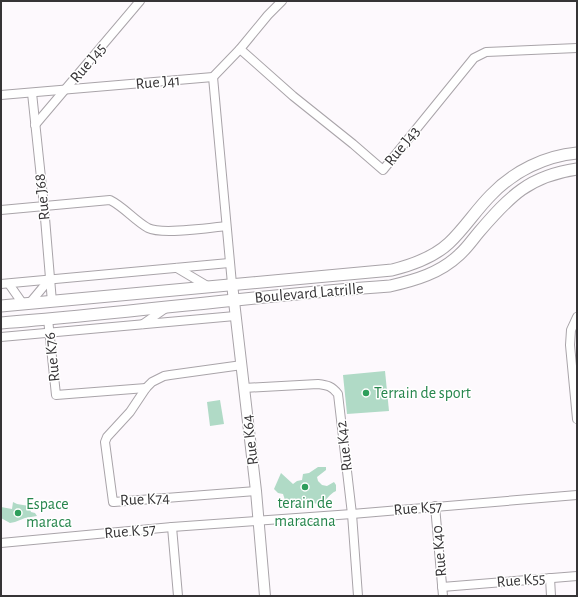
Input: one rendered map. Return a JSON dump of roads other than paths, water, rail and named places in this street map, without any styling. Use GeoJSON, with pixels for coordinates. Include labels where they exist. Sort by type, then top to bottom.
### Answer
{"type":"FeatureCollection","features":[{"type":"Feature","properties":{"kind":"main road","name":"Boulevard Latrille"},"geometry":{"type":"LineString","coordinates":[[1,306],[392,270],[419,262],[448,244],[491,194],[507,180],[522,170],[538,162],[577,153]]}},
{"type":"Feature","properties":{"kind":"main road","name":"Boulevard Latrille"},"geometry":{"type":"LineString","coordinates":[[1,323],[390,286],[414,281],[426,277],[460,255],[503,204],[517,192],[546,176],[577,169]]}},
{"type":"Feature","properties":{"kind":"street","name":"Rue J45"},"geometry":{"type":"LineString","coordinates":[[35,125],[140,1]]}},
{"type":"Feature","properties":{"kind":"street"},"geometry":{"type":"LineString","coordinates":[[232,284],[213,77],[282,1]]}},
{"type":"Feature","properties":{"kind":"street","name":"Rue J43"},"geometry":{"type":"LineString","coordinates":[[240,49],[293,96],[354,144],[383,170],[474,58],[486,52],[577,48]]}},
{"type":"Feature","properties":{"kind":"street","name":"Rue J41"},"geometry":{"type":"LineString","coordinates":[[1,96],[213,77]]}},
{"type":"Feature","properties":{"kind":"street","name":"Rue J68"},"geometry":{"type":"LineString","coordinates":[[32,93],[52,302]]}},
{"type":"Feature","properties":{"kind":"street"},"geometry":{"type":"LineString","coordinates":[[1,210],[110,200],[147,227],[154,230],[165,231],[226,226]]}},
{"type":"Feature","properties":{"kind":"street"},"geometry":{"type":"LineString","coordinates":[[5,284],[229,263]]}},
{"type":"Feature","properties":{"kind":"street"},"geometry":{"type":"LineString","coordinates":[[176,268],[209,287]]}},
{"type":"Feature","properties":{"kind":"street"},"geometry":{"type":"LineString","coordinates":[[5,284],[26,304],[49,280]]}},
{"type":"Feature","properties":{"kind":"street","name":"Rue K64"},"geometry":{"type":"LineString","coordinates":[[232,284],[256,490],[265,596]]}},
{"type":"Feature","properties":{"kind":"street"},"geometry":{"type":"LineString","coordinates":[[142,324],[168,306]]}},
{"type":"Feature","properties":{"kind":"street"},"geometry":{"type":"LineString","coordinates":[[1,337],[235,316]]}},
{"type":"Feature","properties":{"kind":"street"},"geometry":{"type":"LineString","coordinates":[[577,317],[572,330],[570,346],[577,418]]}},
{"type":"Feature","properties":{"kind":"street","name":"Rue K76"},"geometry":{"type":"LineString","coordinates":[[48,319],[56,395],[146,388]]}},
{"type":"Feature","properties":{"kind":"street"},"geometry":{"type":"LineString","coordinates":[[146,388],[152,382],[164,376],[242,365]]}},
{"type":"Feature","properties":{"kind":"street","name":"Rue K42"},"geometry":{"type":"LineString","coordinates":[[244,388],[318,384],[327,385],[334,388],[338,394],[352,514],[358,596]]}},
{"type":"Feature","properties":{"kind":"street","name":"Rue K74"},"geometry":{"type":"LineString","coordinates":[[146,388],[130,412],[106,440],[113,502],[256,490]]}},
{"type":"Feature","properties":{"kind":"street","name":"Rue K57"},"geometry":{"type":"LineString","coordinates":[[258,521],[577,495]]}},
{"type":"Feature","properties":{"kind":"street","name":"Rue K40"},"geometry":{"type":"LineString","coordinates":[[435,506],[443,596]]}},
{"type":"Feature","properties":{"kind":"street","name":"Rue K 57"},"geometry":{"type":"LineString","coordinates":[[1,544],[172,527],[258,521]]}},
{"type":"Feature","properties":{"kind":"street"},"geometry":{"type":"LineString","coordinates":[[172,527],[178,596]]}},
{"type":"Feature","properties":{"kind":"street","name":"Rue K55"},"geometry":{"type":"LineString","coordinates":[[442,587],[577,576]]}},
{"type":"Feature","properties":{"kind":"street"},"geometry":{"type":"LineString","coordinates":[[550,578],[551,596]]}},
{"type":"Feature","properties":{"kind":"place","name":"Terrain de sport"},"geometry":{"type":"Point","coordinates":[366,393]}},
{"type":"Feature","properties":{"kind":"place","name":"terain de maracana"},"geometry":{"type":"Point","coordinates":[305,487]}},
{"type":"Feature","properties":{"kind":"place","name":"Espace maraca"},"geometry":{"type":"Point","coordinates":[18,513]}}]}
